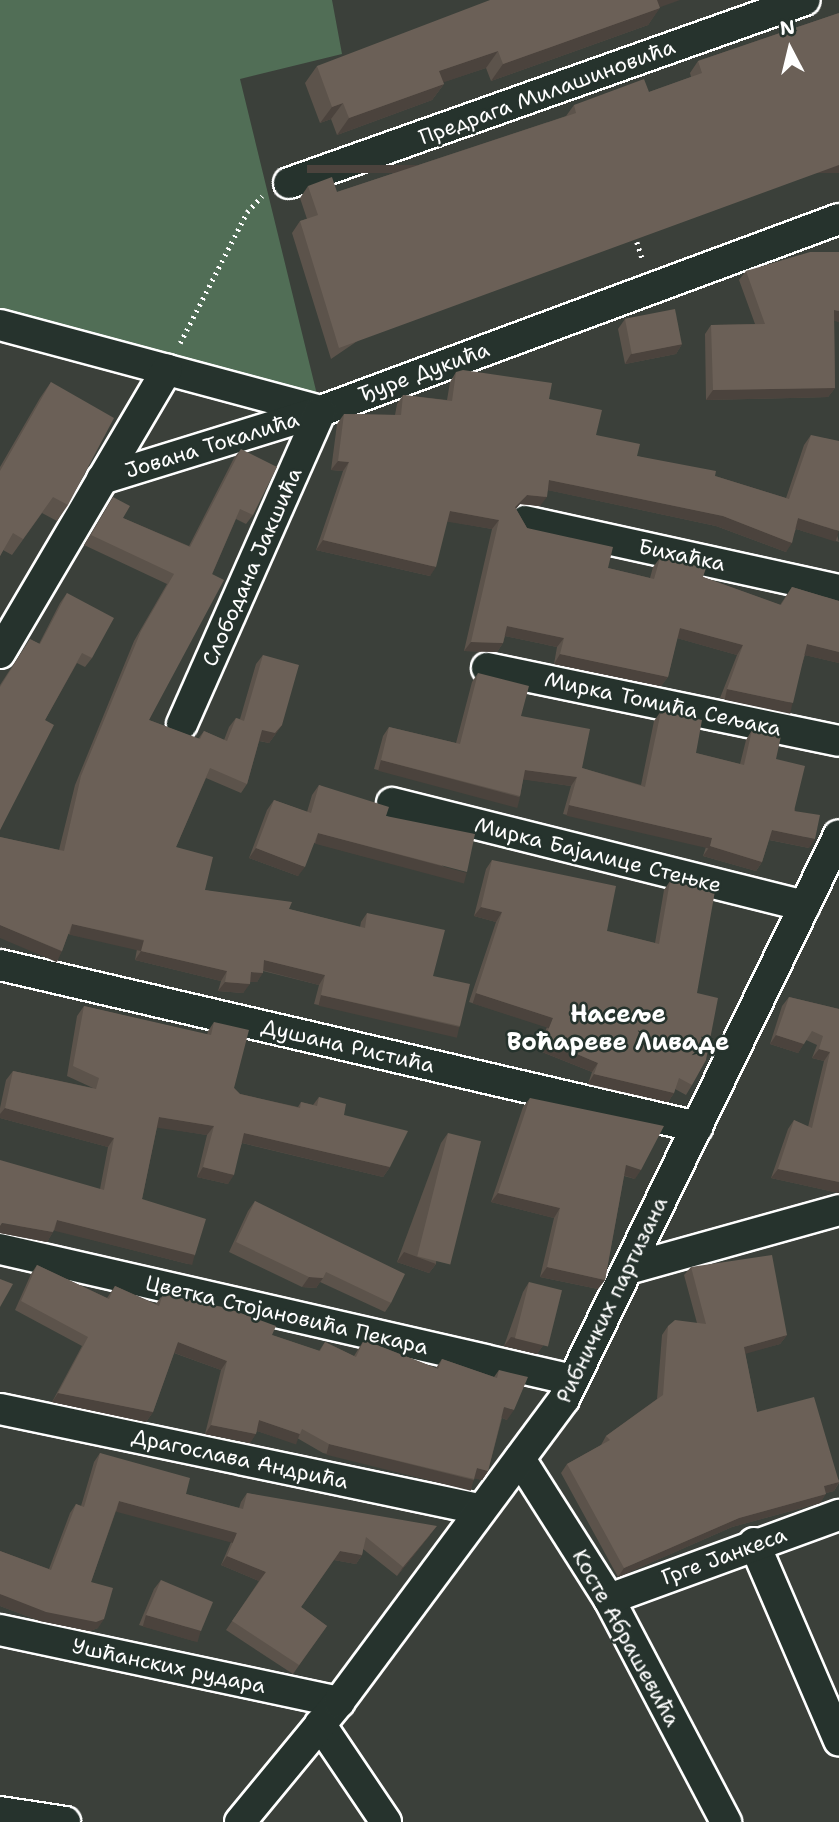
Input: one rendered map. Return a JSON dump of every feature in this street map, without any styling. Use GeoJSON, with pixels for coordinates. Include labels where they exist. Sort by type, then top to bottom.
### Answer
{"type":"FeatureCollection","features":[{"type":"Feature","properties":{"kind":"street","name":"Предрага Милашиновића"},"geometry":{"type":"LineString","coordinates":[[289,183],[805,0]]}},
{"type":"Feature","properties":{"kind":"street","name":"Ђуре Дукића"},"geometry":{"type":"LineString","coordinates":[[321,411],[839,219]]}},
{"type":"Feature","properties":{"kind":"street"},"geometry":{"type":"LineString","coordinates":[[0,325],[321,411]]}},
{"type":"Feature","properties":{"kind":"street","name":"Јована Токалића"},"geometry":{"type":"LineString","coordinates":[[0,653],[167,369]]}},
{"type":"Feature","properties":{"kind":"street","name":"Јована Токалића"},"geometry":{"type":"LineString","coordinates":[[102,479],[321,411]]}},
{"type":"Feature","properties":{"kind":"street","name":"Слободана Јакшића"},"geometry":{"type":"LineString","coordinates":[[182,723],[321,411]]}},
{"type":"Feature","properties":{"kind":"street","name":"Бихаћка"},"geometry":{"type":"LineString","coordinates":[[525,520],[839,590]]}},
{"type":"Feature","properties":{"kind":"street","name":"Мирка Томића Сељака"},"geometry":{"type":"LineString","coordinates":[[487,668],[839,741]]}},
{"type":"Feature","properties":{"kind":"street","name":"Мирка Бајалице Стењке"},"geometry":{"type":"LineString","coordinates":[[392,803],[803,906]]}},
{"type":"Feature","properties":{"kind":"street","name":"Рибничких партизана"},"geometry":{"type":"LineString","coordinates":[[240,1822],[330,1713],[520,1459],[573,1380],[839,835]]}},
{"type":"Feature","properties":{"kind":"street","name":"Душана Ристића"},"geometry":{"type":"LineString","coordinates":[[0,965],[697,1127]]}},
{"type":"Feature","properties":{"kind":"street"},"geometry":{"type":"LineString","coordinates":[[628,1269],[839,1210]]}},
{"type":"Feature","properties":{"kind":"street","name":"Цветка Стојановића Пекара"},"geometry":{"type":"LineString","coordinates":[[0,1249],[573,1380]]}},
{"type":"Feature","properties":{"kind":"street","name":"Драгослава Андрића"},"geometry":{"type":"LineString","coordinates":[[0,1409],[480,1509]]}},
{"type":"Feature","properties":{"kind":"street","name":"Косте Абрашевића"},"geometry":{"type":"LineString","coordinates":[[520,1459],[609,1599],[726,1822]]}},
{"type":"Feature","properties":{"kind":"street","name":"Грге Јанкеса"},"geometry":{"type":"LineString","coordinates":[[609,1599],[754,1543],[839,1515]]}},
{"type":"Feature","properties":{"kind":"street"},"geometry":{"type":"LineString","coordinates":[[754,1543],[839,1740]]}},
{"type":"Feature","properties":{"kind":"street","name":"Ушћанских рудара"},"geometry":{"type":"LineString","coordinates":[[0,1630],[330,1713]]}},
{"type":"Feature","properties":{"kind":"street"},"geometry":{"type":"LineString","coordinates":[[330,1713],[386,1822]]}},
{"type":"Feature","properties":{"kind":"street"},"geometry":{"type":"LineString","coordinates":[[0,1812],[65,1822]]}},
{"type":"Feature","properties":{"kind":"path"},"geometry":{"type":"LineString","coordinates":[[167,369],[247,212],[258,197],[289,183]]}},
{"type":"Feature","properties":{"kind":"path"},"geometry":{"type":"LineString","coordinates":[[635,235],[652,287]]}},
{"type":"Feature","properties":{"kind":"green space"},"geometry":{"type":"Polygon","coordinates":[[[0,0],[332,0],[342,54],[240,79],[321,411],[0,325],[0,0]]]}},
{"type":"Feature","properties":{"kind":"building"},"geometry":{"type":"Polygon","coordinates":[[[490,0],[657,0],[660,8],[503,64],[498,51],[439,71],[444,84],[349,118],[343,103],[332,107],[317,66],[490,0]]]}},
{"type":"Feature","properties":{"kind":"building"},"geometry":{"type":"Polygon","coordinates":[[[839,13],[839,165],[339,348],[300,221],[318,215],[308,186],[332,177],[337,192],[576,113],[574,105],[644,79],[649,92],[702,73],[698,61],[839,13]]]}},
{"type":"Feature","properties":{"kind":"building"},"geometry":{"type":"Polygon","coordinates":[[[810,252],[839,252],[839,311],[834,310],[835,388],[713,390],[711,325],[765,324],[746,271],[810,252]]]}},
{"type":"Feature","properties":{"kind":"building"},"geometry":{"type":"Polygon","coordinates":[[[675,309],[682,344],[632,354],[625,319],[675,309]]]}},
{"type":"Feature","properties":{"kind":"building"},"geometry":{"type":"Polygon","coordinates":[[[463,370],[552,383],[549,399],[602,410],[596,435],[640,444],[637,456],[716,471],[715,476],[789,499],[811,435],[839,441],[839,531],[798,518],[792,543],[723,516],[549,480],[547,497],[527,495],[515,507],[527,528],[613,547],[608,568],[654,579],[660,558],[706,568],[703,577],[781,605],[792,587],[839,601],[839,652],[807,644],[793,703],[727,689],[743,645],[680,628],[668,677],[560,654],[564,638],[507,626],[503,643],[471,642],[499,520],[450,511],[436,567],[323,540],[349,462],[338,461],[344,414],[401,415],[403,395],[452,401],[456,372],[463,370]]]}},
{"type":"Feature","properties":{"kind":"building"},"geometry":{"type":"Polygon","coordinates":[[[51,382],[114,418],[68,505],[53,497],[23,539],[13,533],[0,556],[0,471],[51,382]]]}},
{"type":"Feature","properties":{"kind":"building"},"geometry":{"type":"Polygon","coordinates":[[[241,449],[277,467],[253,515],[240,509],[212,574],[224,580],[149,720],[200,739],[204,731],[227,741],[236,718],[244,721],[263,655],[299,665],[282,725],[275,733],[262,730],[247,784],[210,768],[176,847],[213,857],[205,890],[292,902],[289,909],[365,928],[367,913],[445,930],[433,976],[470,984],[460,1026],[321,995],[325,975],[264,960],[263,973],[251,972],[250,984],[225,982],[227,971],[141,951],[144,940],[72,924],[62,951],[0,925],[0,837],[64,851],[81,776],[141,631],[174,574],[91,535],[113,497],[130,506],[123,518],[190,547],[241,449]]]}},
{"type":"Feature","properties":{"kind":"building"},"geometry":{"type":"Polygon","coordinates":[[[67,593],[114,618],[92,658],[82,653],[45,720],[54,725],[0,830],[0,687],[30,639],[40,644],[67,593]]]}},
{"type":"Feature","properties":{"kind":"building"},"geometry":{"type":"Polygon","coordinates":[[[478,673],[529,686],[521,716],[590,729],[582,768],[645,787],[661,711],[702,720],[696,753],[744,765],[752,730],[781,736],[776,759],[805,766],[794,811],[820,815],[815,839],[772,830],[762,862],[710,846],[712,838],[569,805],[577,777],[525,770],[520,796],[381,760],[389,727],[460,744],[478,673]]]}},
{"type":"Feature","properties":{"kind":"building"},"geometry":{"type":"Polygon","coordinates":[[[319,785],[389,807],[386,816],[475,834],[467,872],[318,833],[305,867],[256,848],[274,800],[311,813],[319,785]]]}},
{"type":"Feature","properties":{"kind":"building"},"geometry":{"type":"Polygon","coordinates":[[[492,860],[616,886],[607,931],[659,944],[670,881],[715,891],[697,993],[718,998],[706,1060],[692,1085],[679,1078],[674,1093],[594,1074],[598,1063],[544,1040],[553,1018],[476,993],[502,912],[481,907],[492,860]]]}},
{"type":"Feature","properties":{"kind":"building"},"geometry":{"type":"Polygon","coordinates":[[[789,997],[839,1009],[839,1182],[778,1169],[794,1120],[812,1128],[830,1052],[819,1049],[823,1036],[812,1031],[804,1044],[776,1035],[789,997]]]}},
{"type":"Feature","properties":{"kind":"building"},"geometry":{"type":"Polygon","coordinates":[[[84,1006],[211,1035],[214,1022],[249,1030],[234,1088],[240,1094],[300,1108],[301,1102],[317,1106],[319,1097],[346,1104],[344,1115],[408,1131],[390,1167],[244,1133],[234,1175],[203,1167],[214,1126],[159,1117],[142,1199],[206,1219],[195,1255],[57,1220],[53,1232],[2,1223],[0,1226],[0,1160],[104,1190],[114,1138],[5,1108],[13,1071],[96,1089],[99,1078],[73,1066],[84,1006]]]}},
{"type":"Feature","properties":{"kind":"building"},"geometry":{"type":"Polygon","coordinates":[[[530,1098],[664,1126],[641,1170],[626,1165],[605,1280],[547,1267],[560,1208],[498,1193],[530,1098]]]}},
{"type":"Feature","properties":{"kind":"building"},"geometry":{"type":"Polygon","coordinates":[[[448,1133],[481,1141],[450,1264],[417,1256],[448,1133]]]}},
{"type":"Feature","properties":{"kind":"building"},"geometry":{"type":"Polygon","coordinates":[[[255,1201],[405,1274],[391,1303],[326,1272],[323,1278],[309,1277],[236,1242],[255,1201]]]}},
{"type":"Feature","properties":{"kind":"building"},"geometry":{"type":"Polygon","coordinates":[[[772,1255],[787,1335],[744,1347],[757,1412],[814,1397],[839,1482],[824,1486],[826,1494],[739,1518],[624,1568],[567,1464],[610,1440],[606,1436],[663,1395],[668,1326],[675,1320],[706,1324],[691,1267],[772,1255]]]}},
{"type":"Feature","properties":{"kind":"building"},"geometry":{"type":"Polygon","coordinates":[[[37,1265],[109,1299],[115,1286],[159,1306],[163,1294],[227,1308],[276,1326],[272,1335],[320,1351],[325,1342],[356,1357],[364,1340],[438,1369],[442,1359],[497,1378],[499,1370],[528,1377],[514,1410],[504,1407],[488,1471],[477,1468],[474,1479],[329,1444],[302,1429],[300,1434],[259,1420],[256,1434],[211,1425],[227,1361],[178,1342],[153,1412],[58,1393],[88,1337],[21,1301],[37,1265]]]}},
{"type":"Feature","properties":{"kind":"building"},"geometry":{"type":"Polygon","coordinates":[[[0,1279],[13,1284],[0,1307],[0,1279]]]}},
{"type":"Feature","properties":{"kind":"building"},"geometry":{"type":"Polygon","coordinates":[[[529,1282],[562,1290],[548,1347],[515,1338],[529,1282]]]}},
{"type":"Feature","properties":{"kind":"building"},"geometry":{"type":"Polygon","coordinates":[[[100,1453],[190,1478],[186,1494],[243,1509],[247,1493],[437,1526],[403,1567],[366,1537],[362,1555],[340,1551],[301,1607],[327,1626],[299,1665],[232,1621],[266,1572],[227,1556],[237,1533],[119,1501],[91,1582],[113,1588],[104,1619],[96,1622],[46,1612],[0,1594],[0,1551],[51,1570],[76,1504],[84,1507],[100,1453]]]}},
{"type":"Feature","properties":{"kind":"building"},"geometry":{"type":"Polygon","coordinates":[[[161,1580],[213,1602],[201,1631],[146,1615],[161,1580]]]}},
{"type":"Feature","properties":{"kind":"district","name":"Насеље Воћареве Ливаде"},"geometry":{"type":"Point","coordinates":[618,1029]}}]}
